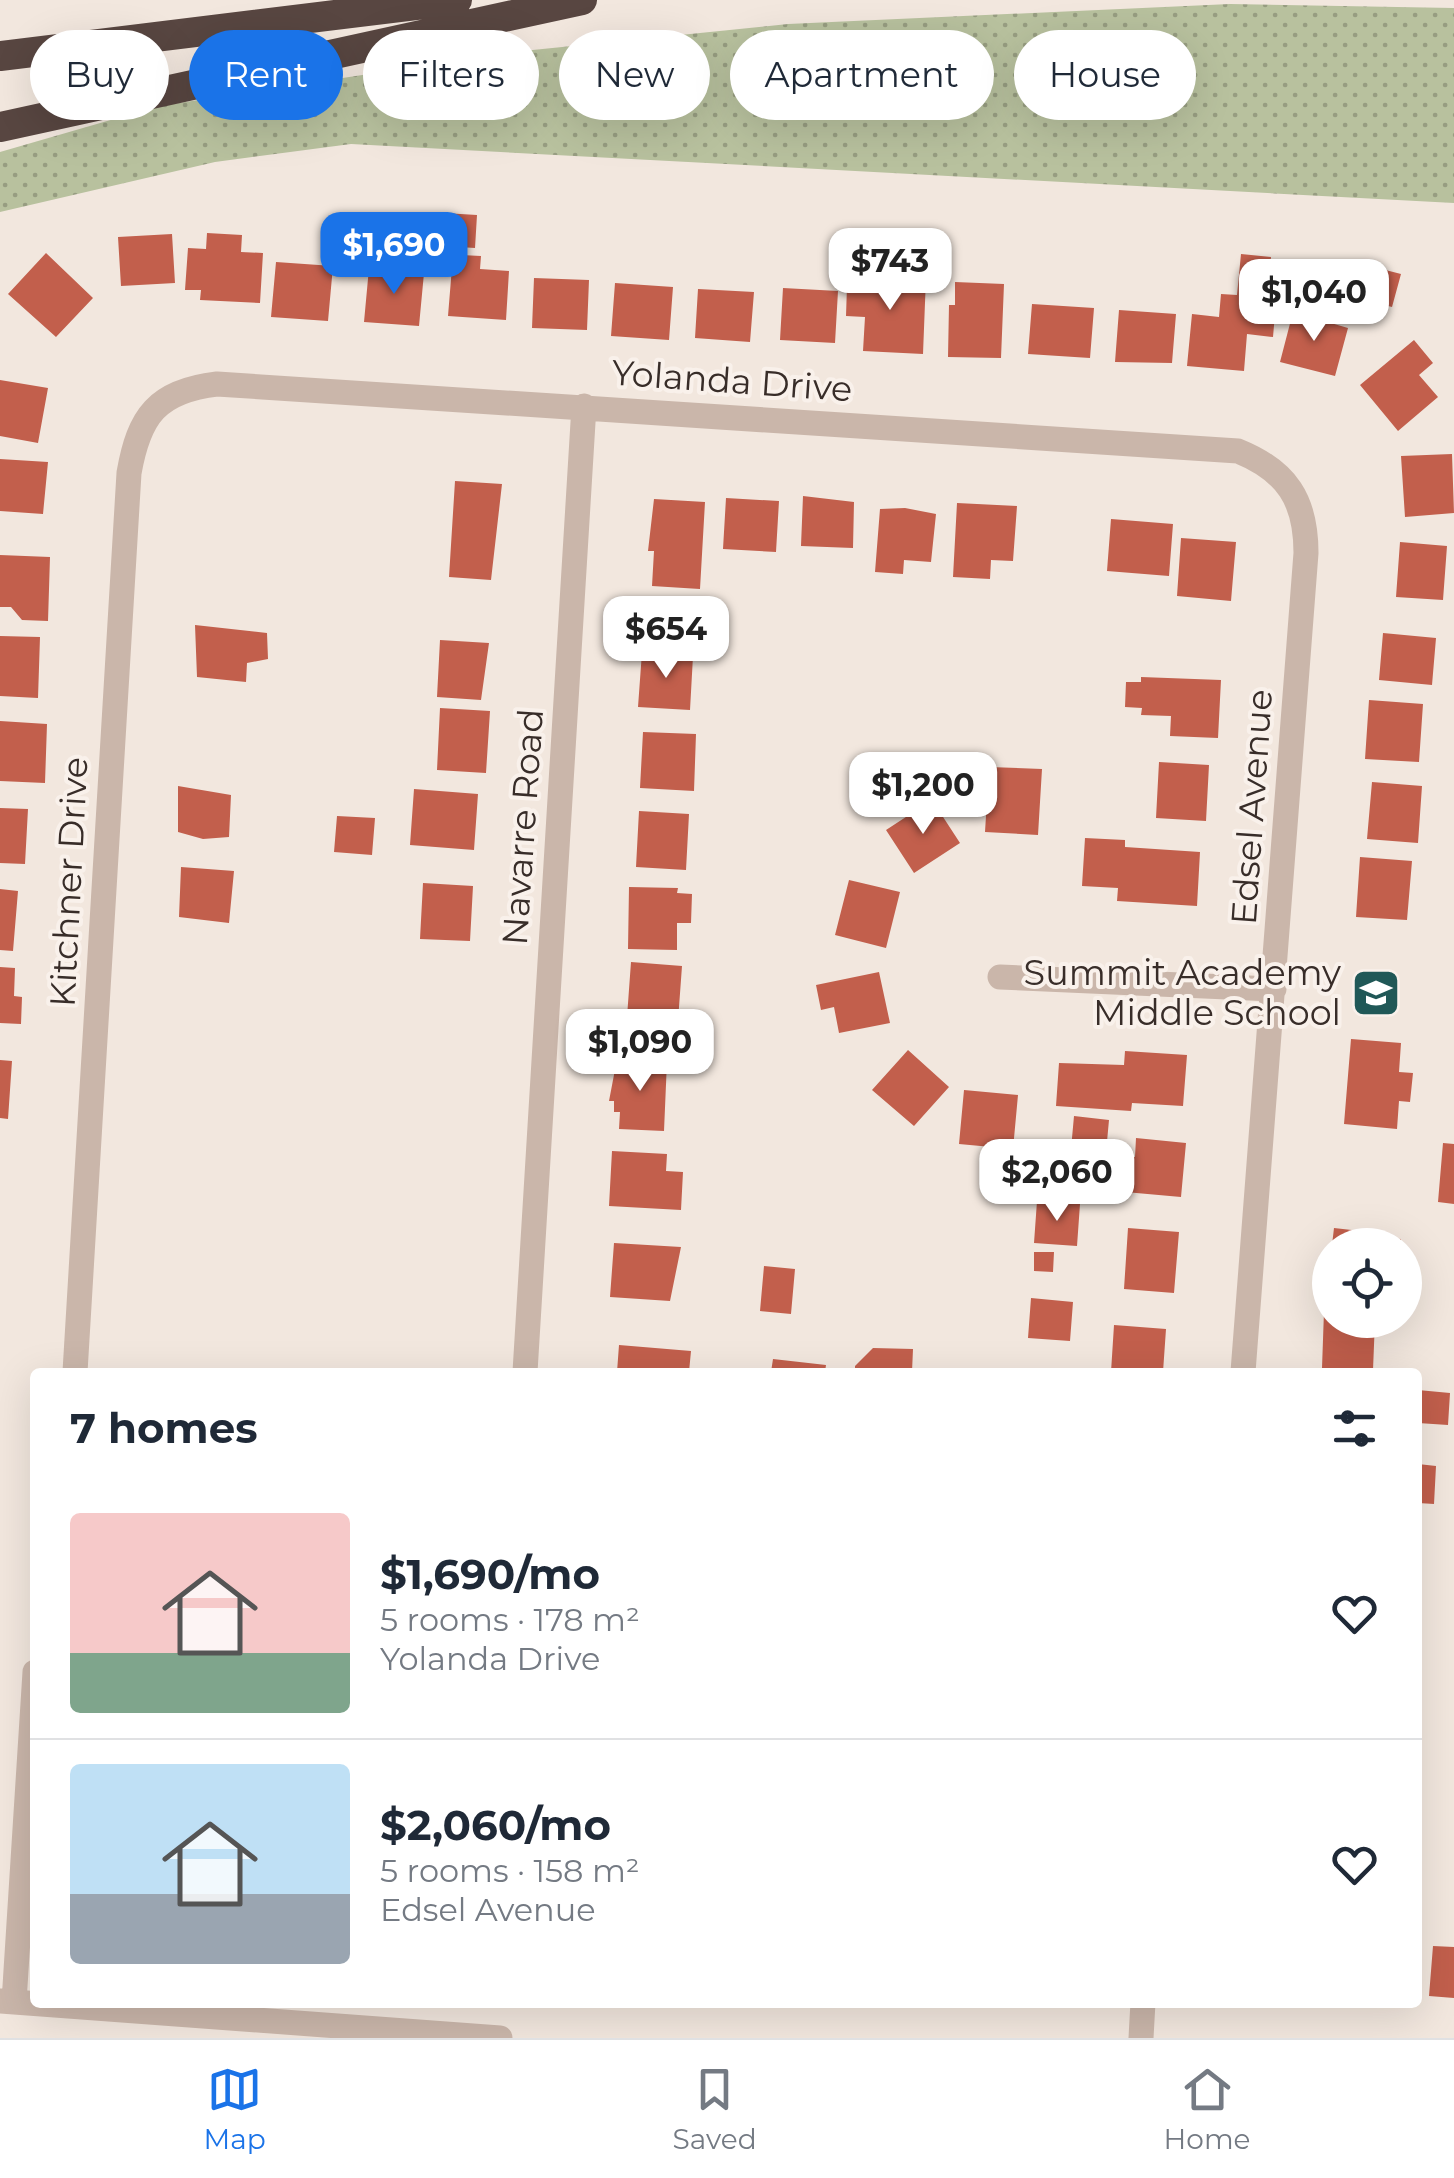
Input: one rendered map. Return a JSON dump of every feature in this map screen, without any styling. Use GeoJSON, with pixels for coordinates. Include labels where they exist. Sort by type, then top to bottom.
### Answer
{"type":"FeatureCollection","features":[{"type":"Feature","properties":{"kind":"highway"},"geometry":{"type":"LineString","coordinates":[[0,56],[458,0]]}},
{"type":"Feature","properties":{"kind":"highway"},"geometry":{"type":"LineString","coordinates":[[0,127],[582,0]]}},
{"type":"Feature","properties":{"kind":"street","name":"Yolanda Drive"},"geometry":{"type":"LineString","coordinates":[[159,403],[186,388],[217,384],[1238,451],[1269,464],[1290,490]]}},
{"type":"Feature","properties":{"kind":"street","name":"Kitchner Drive"},"geometry":{"type":"LineString","coordinates":[[75,1368],[129,474],[136,435],[159,403]]}},
{"type":"Feature","properties":{"kind":"street","name":"Navarre Road"},"geometry":{"type":"LineString","coordinates":[[525,1368],[584,406]]}},
{"type":"Feature","properties":{"kind":"street","name":"Edsel Avenue"},"geometry":{"type":"LineString","coordinates":[[1243,1368],[1306,554],[1306,520],[1290,490]]}},
{"type":"Feature","properties":{"kind":"street"},"geometry":{"type":"LineString","coordinates":[[1000,976],[1274,989]]}},
{"type":"Feature","properties":{"kind":"street"},"geometry":{"type":"LineString","coordinates":[[7,2002],[30,1731]]}},
{"type":"Feature","properties":{"kind":"street"},"geometry":{"type":"LineString","coordinates":[[84,2008],[500,2038]]}},
{"type":"Feature","properties":{"kind":"street"},"geometry":{"type":"LineString","coordinates":[[1141,2038],[1143,2008]]}},
{"type":"Feature","properties":{"kind":"green space"},"geometry":{"type":"Polygon","coordinates":[[[1230,4],[1454,8],[1454,203],[351,144],[215,162],[0,212],[0,152],[111,120],[169,120],[169,104],[189,101],[189,120],[343,120],[343,78],[363,75],[363,120],[539,120],[539,49],[559,47],[559,120],[710,120],[710,32],[788,24],[1230,4]]]}},
{"type":"Feature","properties":{"kind":"building"},"geometry":{"type":"Polygon","coordinates":[[[444,213],[477,215],[475,248],[442,246],[444,213]]]}},
{"type":"Feature","properties":{"kind":"building"},"geometry":{"type":"Polygon","coordinates":[[[207,233],[242,235],[241,252],[263,253],[260,303],[200,300],[201,290],[185,290],[188,248],[206,249],[207,233]]]}},
{"type":"Feature","properties":{"kind":"building"},"geometry":{"type":"Polygon","coordinates":[[[172,234],[175,283],[121,286],[118,237],[172,234]]]}},
{"type":"Feature","properties":{"kind":"building"},"geometry":{"type":"Polygon","coordinates":[[[46,253],[93,298],[56,337],[8,294],[46,253]]]}},
{"type":"Feature","properties":{"kind":"building"},"geometry":{"type":"Polygon","coordinates":[[[1241,254],[1271,257],[1267,301],[1276,302],[1273,337],[1247,334],[1244,371],[1187,366],[1192,314],[1219,317],[1221,294],[1237,295],[1241,254]]]}},
{"type":"Feature","properties":{"kind":"building"},"geometry":{"type":"Polygon","coordinates":[[[461,255],[481,256],[480,269],[509,271],[506,320],[448,316],[452,267],[460,268],[461,255]]]}},
{"type":"Feature","properties":{"kind":"building"},"geometry":{"type":"Polygon","coordinates":[[[276,262],[333,266],[328,321],[271,317],[276,262]]]}},
{"type":"Feature","properties":{"kind":"building"},"geometry":{"type":"Polygon","coordinates":[[[1366,265],[1401,274],[1392,307],[1357,298],[1366,265]]]}},
{"type":"Feature","properties":{"kind":"building"},"geometry":{"type":"Polygon","coordinates":[[[369,268],[424,273],[419,326],[364,322],[369,268]]]}},
{"type":"Feature","properties":{"kind":"building"},"geometry":{"type":"Polygon","coordinates":[[[866,274],[926,277],[923,354],[863,351],[865,317],[846,316],[847,286],[866,287],[866,274]]]}},
{"type":"Feature","properties":{"kind":"building"},"geometry":{"type":"Polygon","coordinates":[[[534,278],[589,280],[587,330],[532,328],[534,278]]]}},
{"type":"Feature","properties":{"kind":"building"},"geometry":{"type":"Polygon","coordinates":[[[955,282],[1004,284],[1001,358],[948,357],[949,305],[955,305],[955,282]]]}},
{"type":"Feature","properties":{"kind":"building"},"geometry":{"type":"Polygon","coordinates":[[[615,283],[673,287],[669,340],[611,336],[615,283]]]}},
{"type":"Feature","properties":{"kind":"building"},"geometry":{"type":"Polygon","coordinates":[[[783,288],[838,291],[835,343],[780,340],[783,288]]]}},
{"type":"Feature","properties":{"kind":"building"},"geometry":{"type":"Polygon","coordinates":[[[698,289],[754,292],[750,342],[695,338],[698,289]]]}},
{"type":"Feature","properties":{"kind":"building"},"geometry":{"type":"Polygon","coordinates":[[[1032,304],[1094,308],[1090,358],[1028,354],[1032,304]]]}},
{"type":"Feature","properties":{"kind":"building"},"geometry":{"type":"Polygon","coordinates":[[[1119,310],[1176,314],[1172,363],[1115,362],[1119,310]]]}},
{"type":"Feature","properties":{"kind":"building"},"geometry":{"type":"Polygon","coordinates":[[[1293,312],[1348,328],[1335,376],[1280,362],[1293,312]]]}},
{"type":"Feature","properties":{"kind":"building"},"geometry":{"type":"Polygon","coordinates":[[[1414,340],[1433,363],[1419,375],[1438,397],[1398,431],[1360,385],[1414,340]]]}},
{"type":"Feature","properties":{"kind":"building"},"geometry":{"type":"Polygon","coordinates":[[[0,380],[48,388],[38,443],[0,436],[0,380]]]}},
{"type":"Feature","properties":{"kind":"building"},"geometry":{"type":"Polygon","coordinates":[[[1452,454],[1454,513],[1405,517],[1401,456],[1452,454]]]}},
{"type":"Feature","properties":{"kind":"building"},"geometry":{"type":"Polygon","coordinates":[[[0,459],[48,462],[43,514],[0,511],[0,459]]]}},
{"type":"Feature","properties":{"kind":"building"},"geometry":{"type":"Polygon","coordinates":[[[455,481],[502,484],[491,580],[449,577],[455,481]]]}},
{"type":"Feature","properties":{"kind":"building"},"geometry":{"type":"Polygon","coordinates":[[[803,496],[854,502],[853,548],[801,546],[803,496]]]}},
{"type":"Feature","properties":{"kind":"building"},"geometry":{"type":"Polygon","coordinates":[[[726,498],[779,501],[776,552],[723,549],[726,498]]]}},
{"type":"Feature","properties":{"kind":"building"},"geometry":{"type":"Polygon","coordinates":[[[654,499],[705,502],[700,589],[652,586],[654,551],[648,551],[654,499]]]}},
{"type":"Feature","properties":{"kind":"building"},"geometry":{"type":"Polygon","coordinates":[[[957,503],[1017,506],[1013,561],[991,560],[990,579],[953,577],[957,503]]]}},
{"type":"Feature","properties":{"kind":"building"},"geometry":{"type":"Polygon","coordinates":[[[905,508],[936,514],[931,562],[904,560],[903,574],[875,572],[880,509],[905,508]]]}},
{"type":"Feature","properties":{"kind":"building"},"geometry":{"type":"Polygon","coordinates":[[[1111,519],[1173,524],[1169,576],[1107,571],[1111,519]]]}},
{"type":"Feature","properties":{"kind":"building"},"geometry":{"type":"Polygon","coordinates":[[[1181,538],[1236,542],[1231,601],[1177,596],[1181,538]]]}},
{"type":"Feature","properties":{"kind":"building"},"geometry":{"type":"Polygon","coordinates":[[[1400,542],[1447,546],[1443,600],[1396,597],[1400,542]]]}},
{"type":"Feature","properties":{"kind":"building"},"geometry":{"type":"Polygon","coordinates":[[[0,555],[50,557],[48,621],[22,620],[11,607],[0,607],[0,555]]]}},
{"type":"Feature","properties":{"kind":"building"},"geometry":{"type":"Polygon","coordinates":[[[195,625],[267,633],[268,659],[247,663],[246,682],[197,677],[195,625]]]}},
{"type":"Feature","properties":{"kind":"building"},"geometry":{"type":"Polygon","coordinates":[[[1383,633],[1436,638],[1432,685],[1379,680],[1383,633]]]}},
{"type":"Feature","properties":{"kind":"building"},"geometry":{"type":"Polygon","coordinates":[[[0,636],[40,637],[38,698],[0,696],[0,636]]]}},
{"type":"Feature","properties":{"kind":"building"},"geometry":{"type":"Polygon","coordinates":[[[440,640],[489,643],[481,700],[437,697],[440,640]]]}},
{"type":"Feature","properties":{"kind":"building"},"geometry":{"type":"Polygon","coordinates":[[[642,652],[693,656],[690,710],[638,707],[642,652]]]}},
{"type":"Feature","properties":{"kind":"building"},"geometry":{"type":"Polygon","coordinates":[[[1141,677],[1221,680],[1218,738],[1170,736],[1171,716],[1141,715],[1142,708],[1125,707],[1126,682],[1141,682],[1141,677]]]}},
{"type":"Feature","properties":{"kind":"building"},"geometry":{"type":"Polygon","coordinates":[[[1369,700],[1423,704],[1419,762],[1365,759],[1369,700]]]}},
{"type":"Feature","properties":{"kind":"building"},"geometry":{"type":"Polygon","coordinates":[[[440,708],[490,711],[486,773],[437,770],[440,708]]]}},
{"type":"Feature","properties":{"kind":"building"},"geometry":{"type":"Polygon","coordinates":[[[0,721],[47,724],[45,783],[0,781],[0,721]]]}},
{"type":"Feature","properties":{"kind":"building"},"geometry":{"type":"Polygon","coordinates":[[[643,732],[696,734],[694,791],[640,788],[643,732]]]}},
{"type":"Feature","properties":{"kind":"building"},"geometry":{"type":"Polygon","coordinates":[[[1159,762],[1209,765],[1206,821],[1156,818],[1159,762]]]}},
{"type":"Feature","properties":{"kind":"building"},"geometry":{"type":"Polygon","coordinates":[[[989,767],[1042,769],[1038,835],[985,832],[989,767]]]}},
{"type":"Feature","properties":{"kind":"building"},"geometry":{"type":"Polygon","coordinates":[[[1372,782],[1422,786],[1418,843],[1367,839],[1372,782]]]}},
{"type":"Feature","properties":{"kind":"building"},"geometry":{"type":"Polygon","coordinates":[[[178,786],[231,795],[229,837],[203,839],[178,832],[178,786]]]}},
{"type":"Feature","properties":{"kind":"building"},"geometry":{"type":"Polygon","coordinates":[[[414,789],[478,794],[474,850],[410,845],[414,789]]]}},
{"type":"Feature","properties":{"kind":"building"},"geometry":{"type":"Polygon","coordinates":[[[932,800],[960,843],[914,873],[886,830],[932,800]]]}},
{"type":"Feature","properties":{"kind":"building"},"geometry":{"type":"Polygon","coordinates":[[[0,808],[28,809],[25,864],[0,863],[0,808]]]}},
{"type":"Feature","properties":{"kind":"building"},"geometry":{"type":"Polygon","coordinates":[[[639,811],[689,814],[686,870],[636,867],[639,811]]]}},
{"type":"Feature","properties":{"kind":"building"},"geometry":{"type":"Polygon","coordinates":[[[337,816],[375,818],[372,855],[334,852],[337,816]]]}},
{"type":"Feature","properties":{"kind":"building"},"geometry":{"type":"Polygon","coordinates":[[[1085,838],[1125,840],[1125,847],[1200,852],[1197,906],[1117,901],[1118,888],[1082,886],[1085,838]]]}},
{"type":"Feature","properties":{"kind":"building"},"geometry":{"type":"Polygon","coordinates":[[[1360,857],[1412,861],[1407,920],[1356,917],[1360,857]]]}},
{"type":"Feature","properties":{"kind":"building"},"geometry":{"type":"Polygon","coordinates":[[[181,867],[234,871],[229,923],[179,917],[181,867]]]}},
{"type":"Feature","properties":{"kind":"building"},"geometry":{"type":"Polygon","coordinates":[[[849,880],[900,892],[886,948],[835,935],[849,880]]]}},
{"type":"Feature","properties":{"kind":"building"},"geometry":{"type":"Polygon","coordinates":[[[423,883],[473,886],[470,941],[420,939],[423,883]]]}},
{"type":"Feature","properties":{"kind":"building"},"geometry":{"type":"Polygon","coordinates":[[[629,887],[678,888],[677,893],[692,894],[691,923],[677,923],[677,950],[628,949],[629,887]]]}},
{"type":"Feature","properties":{"kind":"building"},"geometry":{"type":"Polygon","coordinates":[[[0,889],[18,891],[13,951],[0,950],[0,889]]]}},
{"type":"Feature","properties":{"kind":"building"},"geometry":{"type":"Polygon","coordinates":[[[631,962],[682,966],[678,1021],[627,1017],[631,962]]]}},
{"type":"Feature","properties":{"kind":"building"},"geometry":{"type":"Polygon","coordinates":[[[0,967],[15,968],[14,996],[22,997],[21,1024],[0,1023],[0,967]]]}},
{"type":"Feature","properties":{"kind":"building"},"geometry":{"type":"Polygon","coordinates":[[[879,972],[890,1023],[839,1033],[834,1007],[821,1010],[816,985],[879,972]]]}},
{"type":"Feature","properties":{"kind":"building"},"geometry":{"type":"Polygon","coordinates":[[[1351,1039],[1401,1043],[1399,1072],[1413,1073],[1410,1102],[1399,1101],[1397,1129],[1344,1124],[1351,1039]]]}},
{"type":"Feature","properties":{"kind":"building"},"geometry":{"type":"Polygon","coordinates":[[[908,1050],[949,1087],[914,1126],[872,1090],[908,1050]]]}},
{"type":"Feature","properties":{"kind":"building"},"geometry":{"type":"Polygon","coordinates":[[[1125,1051],[1187,1055],[1183,1106],[1132,1103],[1131,1111],[1056,1106],[1059,1063],[1124,1065],[1125,1051]]]}},
{"type":"Feature","properties":{"kind":"building"},"geometry":{"type":"Polygon","coordinates":[[[617,1059],[667,1061],[664,1131],[619,1129],[620,1112],[614,1112],[614,1101],[609,1101],[617,1059]]]}},
{"type":"Feature","properties":{"kind":"building"},"geometry":{"type":"Polygon","coordinates":[[[0,1060],[12,1061],[8,1119],[0,1118],[0,1060]]]}},
{"type":"Feature","properties":{"kind":"building"},"geometry":{"type":"Polygon","coordinates":[[[964,1090],[1018,1095],[1013,1149],[959,1144],[964,1090]]]}},
{"type":"Feature","properties":{"kind":"building"},"geometry":{"type":"Polygon","coordinates":[[[1074,1116],[1109,1120],[1105,1163],[1070,1160],[1074,1116]]]}},
{"type":"Feature","properties":{"kind":"building"},"geometry":{"type":"Polygon","coordinates":[[[1136,1138],[1186,1143],[1181,1197],[1114,1191],[1117,1155],[1135,1157],[1136,1138]]]}},
{"type":"Feature","properties":{"kind":"building"},"geometry":{"type":"Polygon","coordinates":[[[1443,1143],[1454,1144],[1454,1204],[1438,1202],[1443,1143]]]}},
{"type":"Feature","properties":{"kind":"building"},"geometry":{"type":"Polygon","coordinates":[[[612,1151],[667,1154],[666,1171],[683,1172],[681,1210],[609,1206],[612,1151]]]}},
{"type":"Feature","properties":{"kind":"building"},"geometry":{"type":"Polygon","coordinates":[[[1037,1201],[1080,1204],[1077,1246],[1034,1243],[1037,1201]]]}},
{"type":"Feature","properties":{"kind":"building"},"geometry":{"type":"Polygon","coordinates":[[[1128,1228],[1179,1232],[1174,1293],[1124,1289],[1128,1228]]]}},
{"type":"Feature","properties":{"kind":"building"},"geometry":{"type":"Polygon","coordinates":[[[614,1243],[681,1247],[670,1301],[610,1297],[614,1243]]]}},
{"type":"Feature","properties":{"kind":"building"},"geometry":{"type":"Polygon","coordinates":[[[1034,1252],[1054,1252],[1053,1272],[1034,1271],[1034,1252]]]}},
{"type":"Feature","properties":{"kind":"building"},"geometry":{"type":"Polygon","coordinates":[[[764,1266],[795,1269],[791,1314],[760,1311],[764,1266]]]}},
{"type":"Feature","properties":{"kind":"building"},"geometry":{"type":"Polygon","coordinates":[[[1031,1298],[1073,1302],[1070,1341],[1028,1338],[1031,1298]]]}},
{"type":"Feature","properties":{"kind":"building"},"geometry":{"type":"Polygon","coordinates":[[[1114,1325],[1166,1329],[1163,1368],[1111,1368],[1114,1325]]]}},
{"type":"Feature","properties":{"kind":"building"},"geometry":{"type":"Polygon","coordinates":[[[1323,1338],[1374,1338],[1373,1368],[1322,1368],[1323,1338]]]}},
{"type":"Feature","properties":{"kind":"building"},"geometry":{"type":"Polygon","coordinates":[[[619,1345],[691,1351],[689,1368],[617,1368],[619,1345]]]}},
{"type":"Feature","properties":{"kind":"building"},"geometry":{"type":"Polygon","coordinates":[[[873,1348],[913,1349],[912,1368],[855,1366],[873,1348]]]}},
{"type":"Feature","properties":{"kind":"building"},"geometry":{"type":"Polygon","coordinates":[[[773,1359],[826,1365],[826,1368],[772,1368],[773,1359]]]}},
{"type":"Feature","properties":{"kind":"building"},"geometry":{"type":"Polygon","coordinates":[[[1422,1390],[1450,1393],[1448,1425],[1422,1423],[1422,1390]]]}},
{"type":"Feature","properties":{"kind":"building"},"geometry":{"type":"Polygon","coordinates":[[[1422,1464],[1436,1466],[1434,1504],[1422,1503],[1422,1464]]]}},
{"type":"Feature","properties":{"kind":"building"},"geometry":{"type":"Polygon","coordinates":[[[1433,1946],[1454,1947],[1454,1998],[1429,1996],[1433,1946]]]}},
{"type":"Feature","properties":{"kind":"place","name":"Summit Academy Middle School"},"geometry":{"type":"Point","coordinates":[1376,993]}}]}
